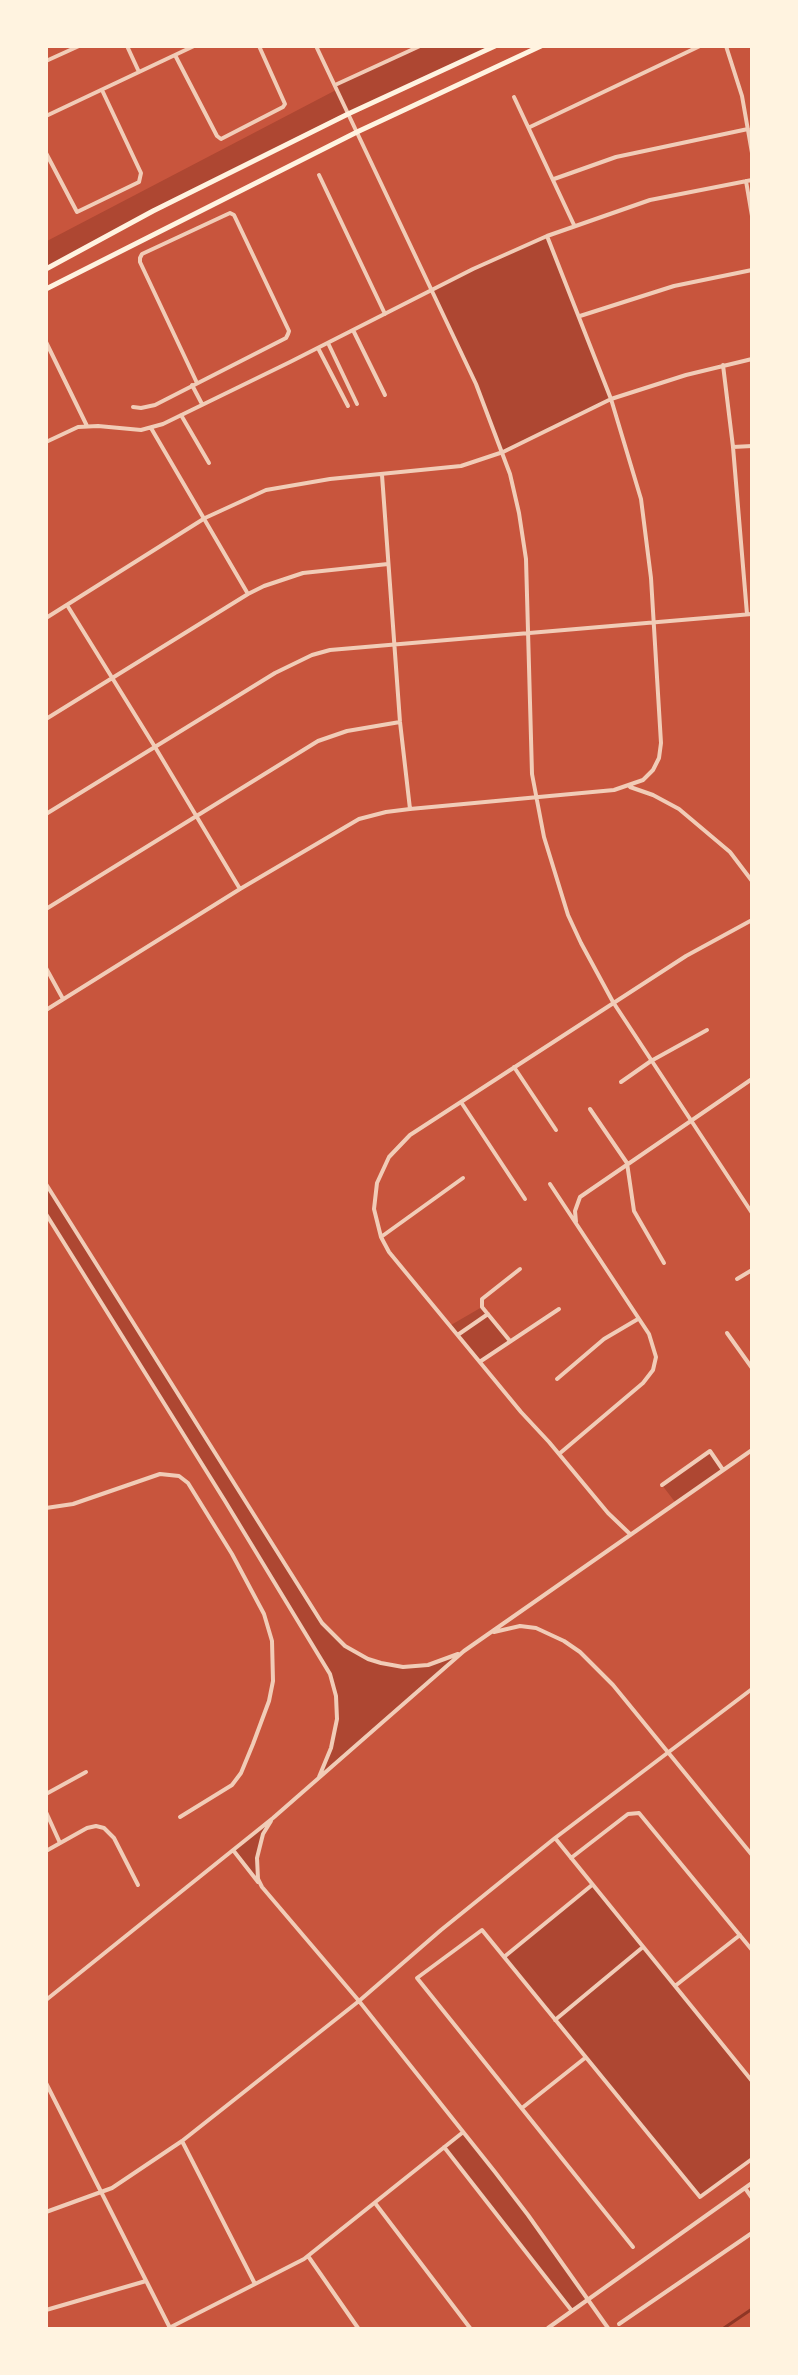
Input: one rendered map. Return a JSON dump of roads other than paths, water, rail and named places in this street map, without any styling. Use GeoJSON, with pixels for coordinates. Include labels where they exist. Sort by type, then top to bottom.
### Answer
{"type":"FeatureCollection","features":[{"type":"Feature","properties":{"kind":"main road"},"geometry":{"type":"LineString","coordinates":[[46,269],[153,211],[348,114],[495,46]]}},
{"type":"Feature","properties":{"kind":"main road"},"geometry":{"type":"LineString","coordinates":[[46,289],[357,132],[541,46]]}},
{"type":"Feature","properties":{"kind":"street"},"geometry":{"type":"LineString","coordinates":[[46,61],[79,46]]}},
{"type":"Feature","properties":{"kind":"street"},"geometry":{"type":"LineString","coordinates":[[127,46],[139,72]]}},
{"type":"Feature","properties":{"kind":"street"},"geometry":{"type":"LineString","coordinates":[[46,116],[194,46]]}},
{"type":"Feature","properties":{"kind":"street"},"geometry":{"type":"LineString","coordinates":[[175,55],[217,136],[221,139],[285,104],[259,46]]}},
{"type":"Feature","properties":{"kind":"street"},"geometry":{"type":"LineString","coordinates":[[316,46],[476,384],[503,452],[523,532],[529,632],[530,740],[536,797],[552,865],[568,915],[613,1002],[752,1213]]}},
{"type":"Feature","properties":{"kind":"street"},"geometry":{"type":"LineString","coordinates":[[334,85],[420,46]]}},
{"type":"Feature","properties":{"kind":"street"},"geometry":{"type":"LineString","coordinates":[[530,128],[700,46]]}},
{"type":"Feature","properties":{"kind":"street"},"geometry":{"type":"LineString","coordinates":[[726,46],[737,78],[752,153]]}},
{"type":"Feature","properties":{"kind":"street"},"geometry":{"type":"LineString","coordinates":[[46,153],[77,212],[139,182],[141,173],[102,90]]}},
{"type":"Feature","properties":{"kind":"street"},"geometry":{"type":"LineString","coordinates":[[514,97],[554,178],[574,225]]}},
{"type":"Feature","properties":{"kind":"street"},"geometry":{"type":"LineString","coordinates":[[554,178],[616,157],[748,129]]}},
{"type":"Feature","properties":{"kind":"street"},"geometry":{"type":"LineString","coordinates":[[319,175],[385,314]]}},
{"type":"Feature","properties":{"kind":"street"},"geometry":{"type":"LineString","coordinates":[[46,442],[68,431],[87,426],[132,430],[151,428],[318,348],[473,268],[574,225],[650,200],[749,181],[752,216]]}},
{"type":"Feature","properties":{"kind":"street"},"geometry":{"type":"LineString","coordinates":[[133,407],[154,405],[288,334],[289,331],[234,215],[230,213],[142,254],[140,258],[197,382]]}},
{"type":"Feature","properties":{"kind":"street"},"geometry":{"type":"LineString","coordinates":[[46,1010],[240,889],[359,819],[410,809],[597,792],[629,786],[643,780],[652,770],[659,758],[661,743],[646,522],[636,478],[611,399],[547,236]]}},
{"type":"Feature","properties":{"kind":"street"},"geometry":{"type":"LineString","coordinates":[[580,316],[674,286],[752,270]]}},
{"type":"Feature","properties":{"kind":"street"},"geometry":{"type":"LineString","coordinates":[[353,330],[385,395]]}},
{"type":"Feature","properties":{"kind":"street"},"geometry":{"type":"LineString","coordinates":[[46,342],[87,426]]}},
{"type":"Feature","properties":{"kind":"street"},"geometry":{"type":"LineString","coordinates":[[328,343],[357,404]]}},
{"type":"Feature","properties":{"kind":"street"},"geometry":{"type":"LineString","coordinates":[[318,348],[348,406]]}},
{"type":"Feature","properties":{"kind":"street"},"geometry":{"type":"LineString","coordinates":[[46,618],[205,518],[266,490],[330,479],[461,466],[503,452],[611,399],[723,364],[752,359]]}},
{"type":"Feature","properties":{"kind":"street"},"geometry":{"type":"LineString","coordinates":[[46,814],[295,663],[330,650],[749,614],[723,364]]}},
{"type":"Feature","properties":{"kind":"street"},"geometry":{"type":"LineString","coordinates":[[192,385],[202,404]]}},
{"type":"Feature","properties":{"kind":"street"},"geometry":{"type":"LineString","coordinates":[[181,415],[209,463]]}},
{"type":"Feature","properties":{"kind":"street"},"geometry":{"type":"LineString","coordinates":[[151,428],[248,594]]}},
{"type":"Feature","properties":{"kind":"street"},"geometry":{"type":"LineString","coordinates":[[733,447],[752,446]]}},
{"type":"Feature","properties":{"kind":"street"},"geometry":{"type":"LineString","coordinates":[[382,475],[400,722],[410,809]]}},
{"type":"Feature","properties":{"kind":"street"},"geometry":{"type":"LineString","coordinates":[[46,718],[248,594],[303,573],[388,564]]}},
{"type":"Feature","properties":{"kind":"street"},"geometry":{"type":"LineString","coordinates":[[67,605],[156,747],[240,889]]}},
{"type":"Feature","properties":{"kind":"street"},"geometry":{"type":"LineString","coordinates":[[46,909],[318,741],[347,730],[400,722]]}},
{"type":"Feature","properties":{"kind":"street"},"geometry":{"type":"LineString","coordinates":[[629,786],[653,795],[679,809],[730,852],[752,881]]}},
{"type":"Feature","properties":{"kind":"street"},"geometry":{"type":"LineString","coordinates":[[630,1534],[608,1513],[521,1412],[394,1258],[381,1237],[374,1209],[377,1183],[381,1170],[397,1147],[410,1135],[613,1002],[703,946],[752,920]]}},
{"type":"Feature","properties":{"kind":"street"},"geometry":{"type":"LineString","coordinates":[[46,968],[63,999]]}},
{"type":"Feature","properties":{"kind":"street"},"geometry":{"type":"LineString","coordinates":[[621,1082],[651,1061],[707,1030]]}},
{"type":"Feature","properties":{"kind":"street"},"geometry":{"type":"LineString","coordinates":[[514,1067],[556,1130]]}},
{"type":"Feature","properties":{"kind":"street"},"geometry":{"type":"LineString","coordinates":[[576,1223],[575,1211],[580,1197],[752,1079]]}},
{"type":"Feature","properties":{"kind":"street"},"geometry":{"type":"LineString","coordinates":[[461,1102],[525,1199]]}},
{"type":"Feature","properties":{"kind":"street"},"geometry":{"type":"LineString","coordinates":[[590,1109],[627,1163],[634,1211],[664,1263]]}},
{"type":"Feature","properties":{"kind":"street"},"geometry":{"type":"LineString","coordinates":[[381,1237],[463,1178]]}},
{"type":"Feature","properties":{"kind":"street"},"geometry":{"type":"LineString","coordinates":[[46,1184],[322,1623],[355,1653],[392,1666],[428,1665],[464,1651]]}},
{"type":"Feature","properties":{"kind":"street"},"geometry":{"type":"LineString","coordinates":[[550,1184],[655,1348],[656,1365],[651,1374],[559,1454]]}},
{"type":"Feature","properties":{"kind":"street"},"geometry":{"type":"LineString","coordinates":[[46,1214],[231,1510],[330,1674],[337,1708],[336,1733],[317,1780]]}},
{"type":"Feature","properties":{"kind":"street"},"geometry":{"type":"LineString","coordinates":[[510,1341],[482,1307],[484,1296],[520,1269]]}},
{"type":"Feature","properties":{"kind":"street"},"geometry":{"type":"LineString","coordinates":[[737,1279],[752,1270]]}},
{"type":"Feature","properties":{"kind":"street"},"geometry":{"type":"LineString","coordinates":[[481,1361],[559,1309]]}},
{"type":"Feature","properties":{"kind":"street"},"geometry":{"type":"LineString","coordinates":[[459,1334],[489,1314]]}},
{"type":"Feature","properties":{"kind":"street"},"geometry":{"type":"LineString","coordinates":[[557,1379],[604,1339],[638,1319]]}},
{"type":"Feature","properties":{"kind":"street"},"geometry":{"type":"LineString","coordinates":[[727,1333],[752,1368]]}},
{"type":"Feature","properties":{"kind":"street"},"geometry":{"type":"LineString","coordinates":[[46,2000],[273,1818],[464,1651],[752,1450]]}},
{"type":"Feature","properties":{"kind":"street"},"geometry":{"type":"LineString","coordinates":[[662,1485],[710,1451],[723,1470]]}},
{"type":"Feature","properties":{"kind":"street"},"geometry":{"type":"LineString","coordinates":[[46,1508],[73,1504],[160,1474],[179,1476],[188,1483],[232,1554],[264,1614],[272,1641],[273,1681],[269,1701],[253,1744],[232,1785],[180,1816]]}},
{"type":"Feature","properties":{"kind":"street"},"geometry":{"type":"LineString","coordinates":[[491,1633],[520,1626],[536,1628],[564,1641],[595,1667],[669,1752],[752,1855]]}},
{"type":"Feature","properties":{"kind":"street"},"geometry":{"type":"LineString","coordinates":[[46,2212],[101,2194],[182,2141],[359,2001],[441,1930],[555,1838],[752,1689]]}},
{"type":"Feature","properties":{"kind":"street"},"geometry":{"type":"LineString","coordinates":[[46,1794],[86,1772]]}},
{"type":"Feature","properties":{"kind":"street"},"geometry":{"type":"LineString","coordinates":[[46,1812],[60,1843]]}},
{"type":"Feature","properties":{"kind":"street"},"geometry":{"type":"LineString","coordinates":[[571,1858],[628,1814],[639,1813],[752,1950]]}},
{"type":"Feature","properties":{"kind":"street"},"geometry":{"type":"LineString","coordinates":[[262,1887],[258,1879],[257,1858],[263,1834],[273,1818]]}},
{"type":"Feature","properties":{"kind":"street"},"geometry":{"type":"LineString","coordinates":[[46,1851],[91,1826],[107,1829],[138,1885]]}},
{"type":"Feature","properties":{"kind":"street"},"geometry":{"type":"LineString","coordinates":[[555,1838],[752,2081]]}},
{"type":"Feature","properties":{"kind":"street"},"geometry":{"type":"LineString","coordinates":[[232,1850],[359,2001],[528,2215],[608,2328]]}},
{"type":"Feature","properties":{"kind":"street"},"geometry":{"type":"LineString","coordinates":[[504,1957],[592,1885]]}},
{"type":"Feature","properties":{"kind":"street"},"geometry":{"type":"LineString","coordinates":[[633,2247],[417,1978],[482,1930],[700,2197],[752,2159]]}},
{"type":"Feature","properties":{"kind":"street"},"geometry":{"type":"LineString","coordinates":[[675,1986],[740,1935]]}},
{"type":"Feature","properties":{"kind":"street"},"geometry":{"type":"LineString","coordinates":[[555,2020],[643,1947]]}},
{"type":"Feature","properties":{"kind":"street"},"geometry":{"type":"LineString","coordinates":[[522,2108],[585,2058]]}},
{"type":"Feature","properties":{"kind":"street"},"geometry":{"type":"LineString","coordinates":[[46,2083],[170,2328],[308,2256],[462,2133]]}},
{"type":"Feature","properties":{"kind":"street"},"geometry":{"type":"LineString","coordinates":[[182,2141],[255,2284]]}},
{"type":"Feature","properties":{"kind":"street"},"geometry":{"type":"LineString","coordinates":[[444,2147],[572,2312]]}},
{"type":"Feature","properties":{"kind":"street"},"geometry":{"type":"LineString","coordinates":[[548,2328],[752,2183]]}},
{"type":"Feature","properties":{"kind":"street"},"geometry":{"type":"LineString","coordinates":[[745,2188],[752,2198]]}},
{"type":"Feature","properties":{"kind":"street"},"geometry":{"type":"LineString","coordinates":[[375,2203],[470,2328]]}},
{"type":"Feature","properties":{"kind":"street"},"geometry":{"type":"LineString","coordinates":[[619,2324],[752,2233]]}},
{"type":"Feature","properties":{"kind":"street"},"geometry":{"type":"LineString","coordinates":[[308,2256],[358,2328]]}},
{"type":"Feature","properties":{"kind":"street"},"geometry":{"type":"LineString","coordinates":[[46,2310],[146,2281]]}},
{"type":"Feature","properties":{"kind":"waterway"},"geometry":{"type":"LineString","coordinates":[[724,2328],[752,2309]]}}]}
